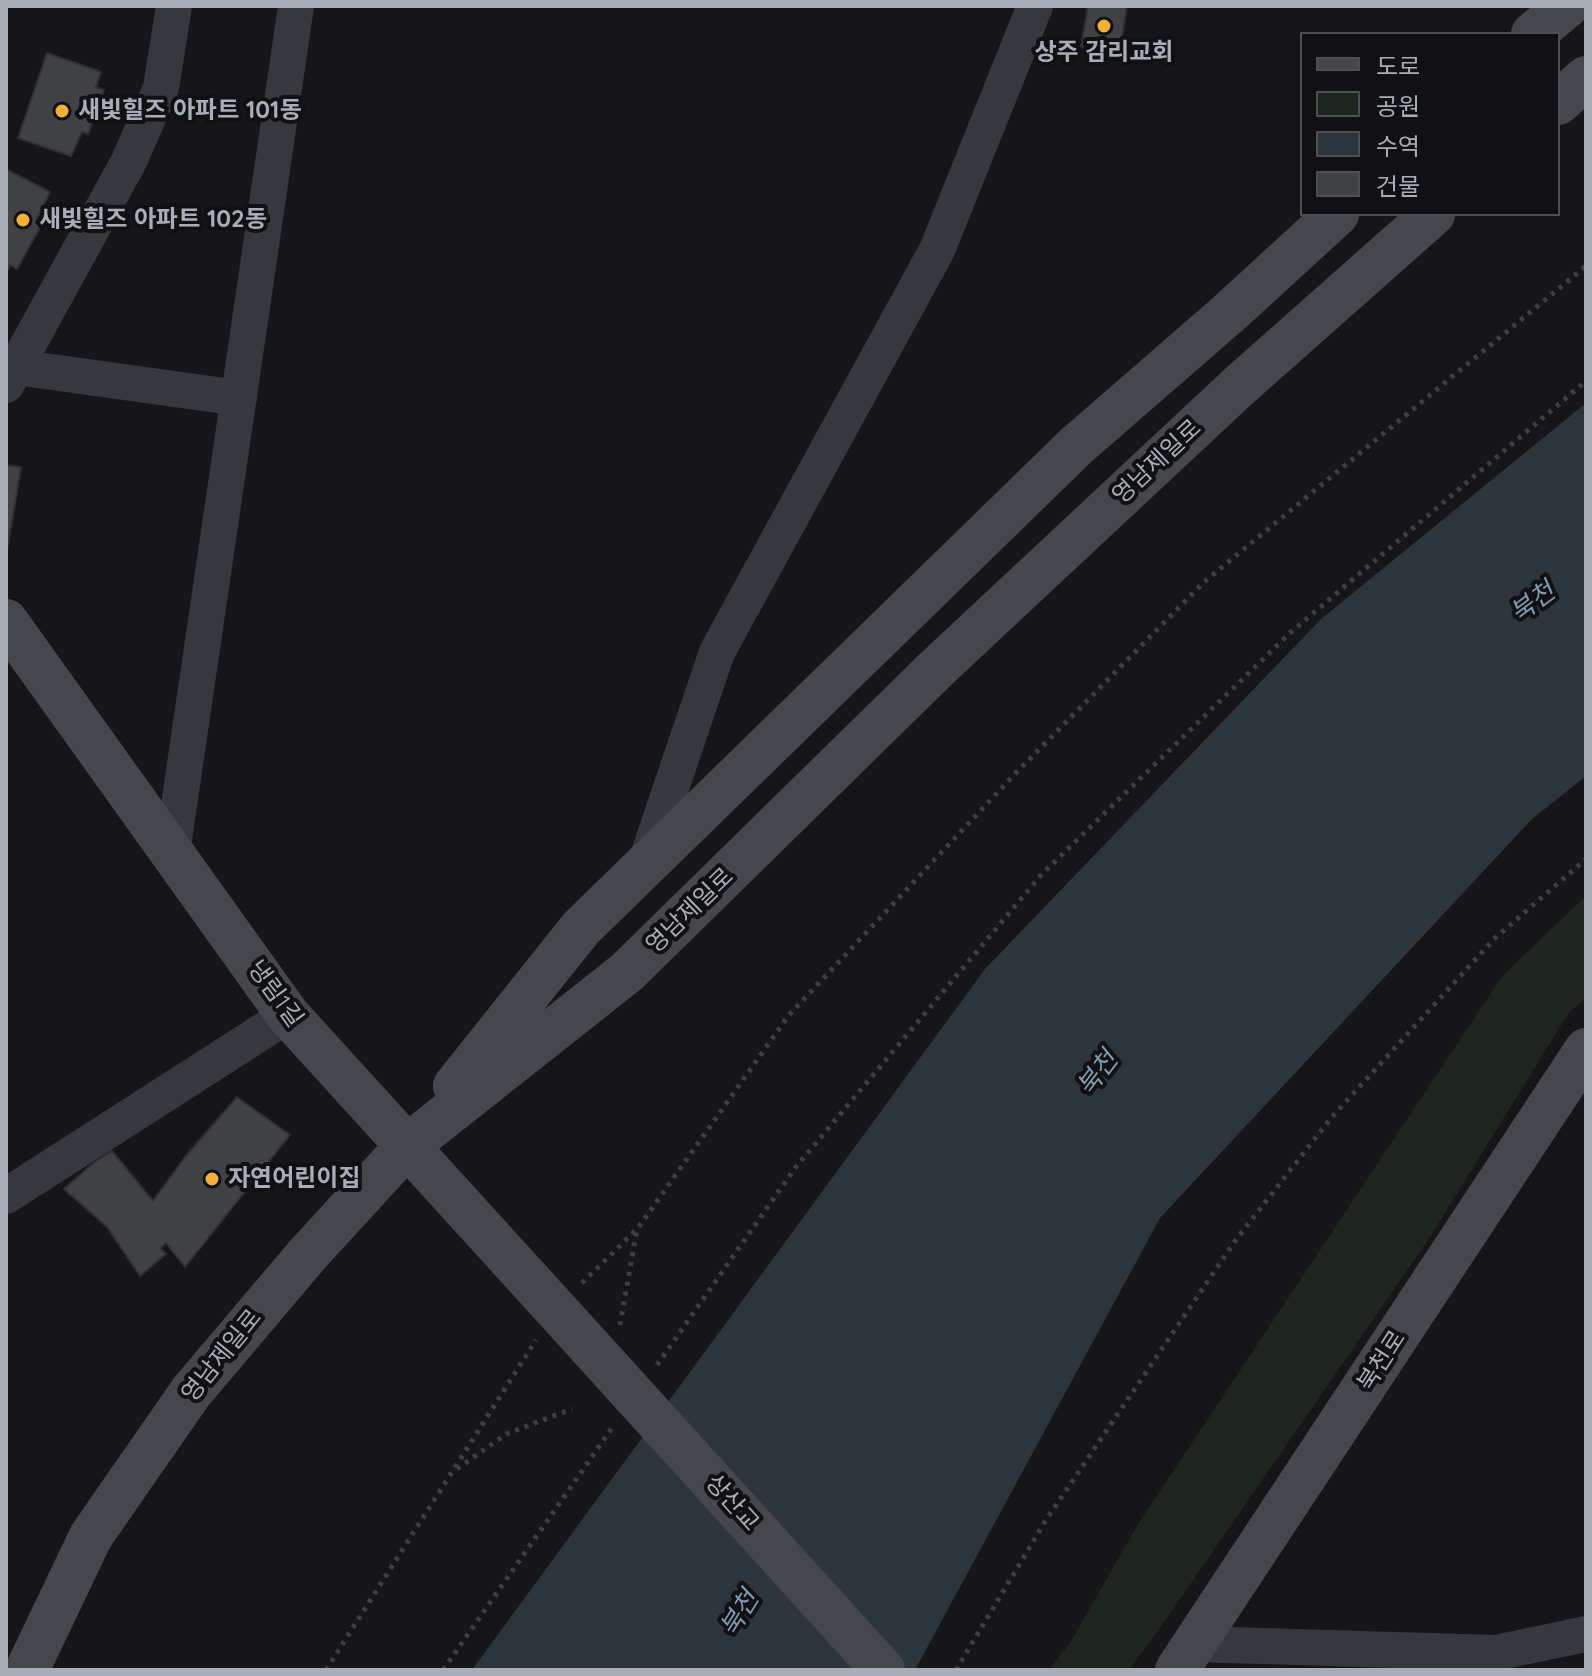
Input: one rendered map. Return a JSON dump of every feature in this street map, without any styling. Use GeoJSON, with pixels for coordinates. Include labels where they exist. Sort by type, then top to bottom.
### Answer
{"type":"FeatureCollection","features":[{"type":"Feature","properties":{"kind":"street"},"geometry":{"type":"LineString","coordinates":[[174,6],[161,88],[129,161],[11,376],[239,398]]}},
{"type":"Feature","properties":{"kind":"street"},"geometry":{"type":"LineString","coordinates":[[172,853],[296,6]]}},
{"type":"Feature","properties":{"kind":"street"},"geometry":{"type":"LineString","coordinates":[[644,867],[717,652],[937,250],[1035,6]]}},
{"type":"Feature","properties":{"kind":"street"},"geometry":{"type":"LineString","coordinates":[[1535,32],[1567,6]]}},
{"type":"Feature","properties":{"kind":"street"},"geometry":{"type":"LineString","coordinates":[[1560,101],[1586,78]]}},
{"type":"Feature","properties":{"kind":"street"},"geometry":{"type":"LineString","coordinates":[[406,1147],[581,928],[1076,446],[1335,216]]}},
{"type":"Feature","properties":{"kind":"street","name":"영남제일로"},"geometry":{"type":"LineString","coordinates":[[27,1670],[91,1536],[191,1392],[307,1255],[406,1147],[627,972],[936,669],[1240,385],[1431,216]]}},
{"type":"Feature","properties":{"kind":"street","name":"냉림1길"},"geometry":{"type":"LineString","coordinates":[[6,621],[288,1015],[406,1147],[585,1328]]}},
{"type":"Feature","properties":{"kind":"street"},"geometry":{"type":"LineString","coordinates":[[6,1196],[288,1015]]}},
{"type":"Feature","properties":{"kind":"street","name":"북천로"},"geometry":{"type":"LineString","coordinates":[[1186,1657],[1586,1050]]}},
{"type":"Feature","properties":{"kind":"street","name":"상산교"},"geometry":{"type":"LineString","coordinates":[[585,1328],[883,1670]]}},
{"type":"Feature","properties":{"kind":"street"},"geometry":{"type":"LineString","coordinates":[[1186,1657],[1495,1653],[1586,1634]]}},
{"type":"Feature","properties":{"kind":"path"},"geometry":{"type":"LineString","coordinates":[[326,1670],[453,1472],[585,1328],[638,1228],[789,1015],[1013,776],[1183,603],[1216,572],[1586,266]]}},
{"type":"Feature","properties":{"kind":"path"},"geometry":{"type":"LineString","coordinates":[[652,1372],[795,1168],[1042,874],[1291,632],[1586,381]]}},
{"type":"Feature","properties":{"kind":"path"},"geometry":{"type":"LineString","coordinates":[[956,1670],[1046,1520],[1235,1241],[1331,1118],[1494,939],[1586,859]]}},
{"type":"Feature","properties":{"kind":"path"},"geometry":{"type":"LineString","coordinates":[[585,1328],[638,1228]]}},
{"type":"Feature","properties":{"kind":"path"},"geometry":{"type":"LineString","coordinates":[[453,1472],[506,1434],[572,1409]]}},
{"type":"Feature","properties":{"kind":"path"},"geometry":{"type":"LineString","coordinates":[[443,1670],[617,1421]]}},
{"type":"Feature","properties":{"kind":"green space"},"geometry":{"type":"Polygon","coordinates":[[[1586,896],[1586,997],[1568,1014],[1430,1237],[1162,1625],[1129,1670],[1049,1670],[1070,1643],[1138,1524],[1503,975],[1586,896]]]}},
{"type":"Feature","properties":{"kind":"water","name":"북천"},"geometry":{"type":"Polygon","coordinates":[[[1586,403],[1586,776],[1532,819],[1160,1218],[915,1670],[472,1670],[985,969],[1321,619],[1586,403]]]}},
{"type":"Feature","properties":{"kind":"building","name":"상주 감리교회"},"geometry":{"type":"Polygon","coordinates":[[[1088,6],[1127,6],[1119,54],[1081,47],[1088,6]]]}},
{"type":"Feature","properties":{"kind":"building","name":"새빛힐즈 아파트 101동"},"geometry":{"type":"Polygon","coordinates":[[[47,53],[101,72],[96,87],[104,90],[88,134],[82,132],[71,156],[18,138],[47,53]]]}},
{"type":"Feature","properties":{"kind":"building","name":"새빛힐즈 아파트 102동"},"geometry":{"type":"Polygon","coordinates":[[[6,169],[50,192],[37,218],[43,222],[17,269],[10,265],[6,273],[6,169]]]}},
{"type":"Feature","properties":{"kind":"building"},"geometry":{"type":"Polygon","coordinates":[[[6,465],[21,467],[6,557],[6,465]]]}},
{"type":"Feature","properties":{"kind":"building","name":"자연어린이집"},"geometry":{"type":"Polygon","coordinates":[[[237,1097],[290,1135],[185,1267],[166,1243],[160,1248],[166,1254],[140,1276],[107,1227],[64,1189],[112,1151],[153,1201],[185,1157],[237,1097]]]}},
{"type":"Feature","properties":{"kind":"place","name":"상주 감리교회"},"geometry":{"type":"Point","coordinates":[1104,26]}},
{"type":"Feature","properties":{"kind":"place","name":"새빛힐즈 아파트 101동"},"geometry":{"type":"Point","coordinates":[62,111]}},
{"type":"Feature","properties":{"kind":"place","name":"새빛힐즈 아파트 102동"},"geometry":{"type":"Point","coordinates":[23,220]}},
{"type":"Feature","properties":{"kind":"place","name":"자연어린이집"},"geometry":{"type":"Point","coordinates":[212,1179]}}]}
